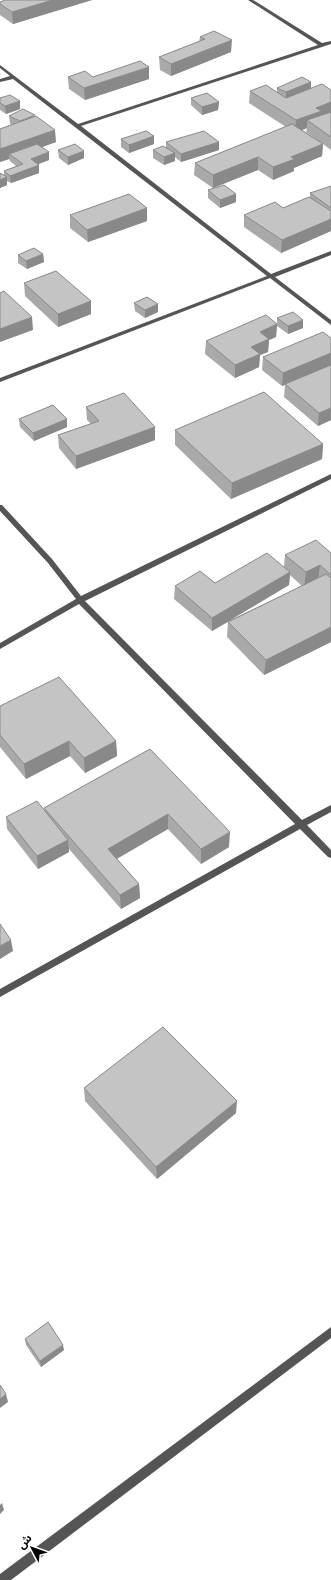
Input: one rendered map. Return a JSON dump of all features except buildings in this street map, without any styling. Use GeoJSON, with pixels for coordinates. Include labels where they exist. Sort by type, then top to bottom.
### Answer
{"type":"FeatureCollection","features":[{"type":"Feature","properties":{"kind":"street"},"geometry":{"type":"LineString","coordinates":[[250,0],[322,45]]}},
{"type":"Feature","properties":{"kind":"street"},"geometry":{"type":"LineString","coordinates":[[77,126],[331,42]]}},
{"type":"Feature","properties":{"kind":"street"},"geometry":{"type":"LineString","coordinates":[[0,66],[331,324]]}},
{"type":"Feature","properties":{"kind":"street"},"geometry":{"type":"LineString","coordinates":[[0,81],[14,77]]}},
{"type":"Feature","properties":{"kind":"street"},"geometry":{"type":"LineString","coordinates":[[0,380],[331,253]]}},
{"type":"Feature","properties":{"kind":"street"},"geometry":{"type":"LineString","coordinates":[[0,646],[80,600],[331,476]]}},
{"type":"Feature","properties":{"kind":"street"},"geometry":{"type":"LineString","coordinates":[[0,507],[50,561],[80,600],[331,855]]}},
{"type":"Feature","properties":{"kind":"street"},"geometry":{"type":"LineString","coordinates":[[0,993],[331,808]]}},
{"type":"Feature","properties":{"kind":"street"},"geometry":{"type":"LineString","coordinates":[[2,1580],[331,1332]]}}]}
